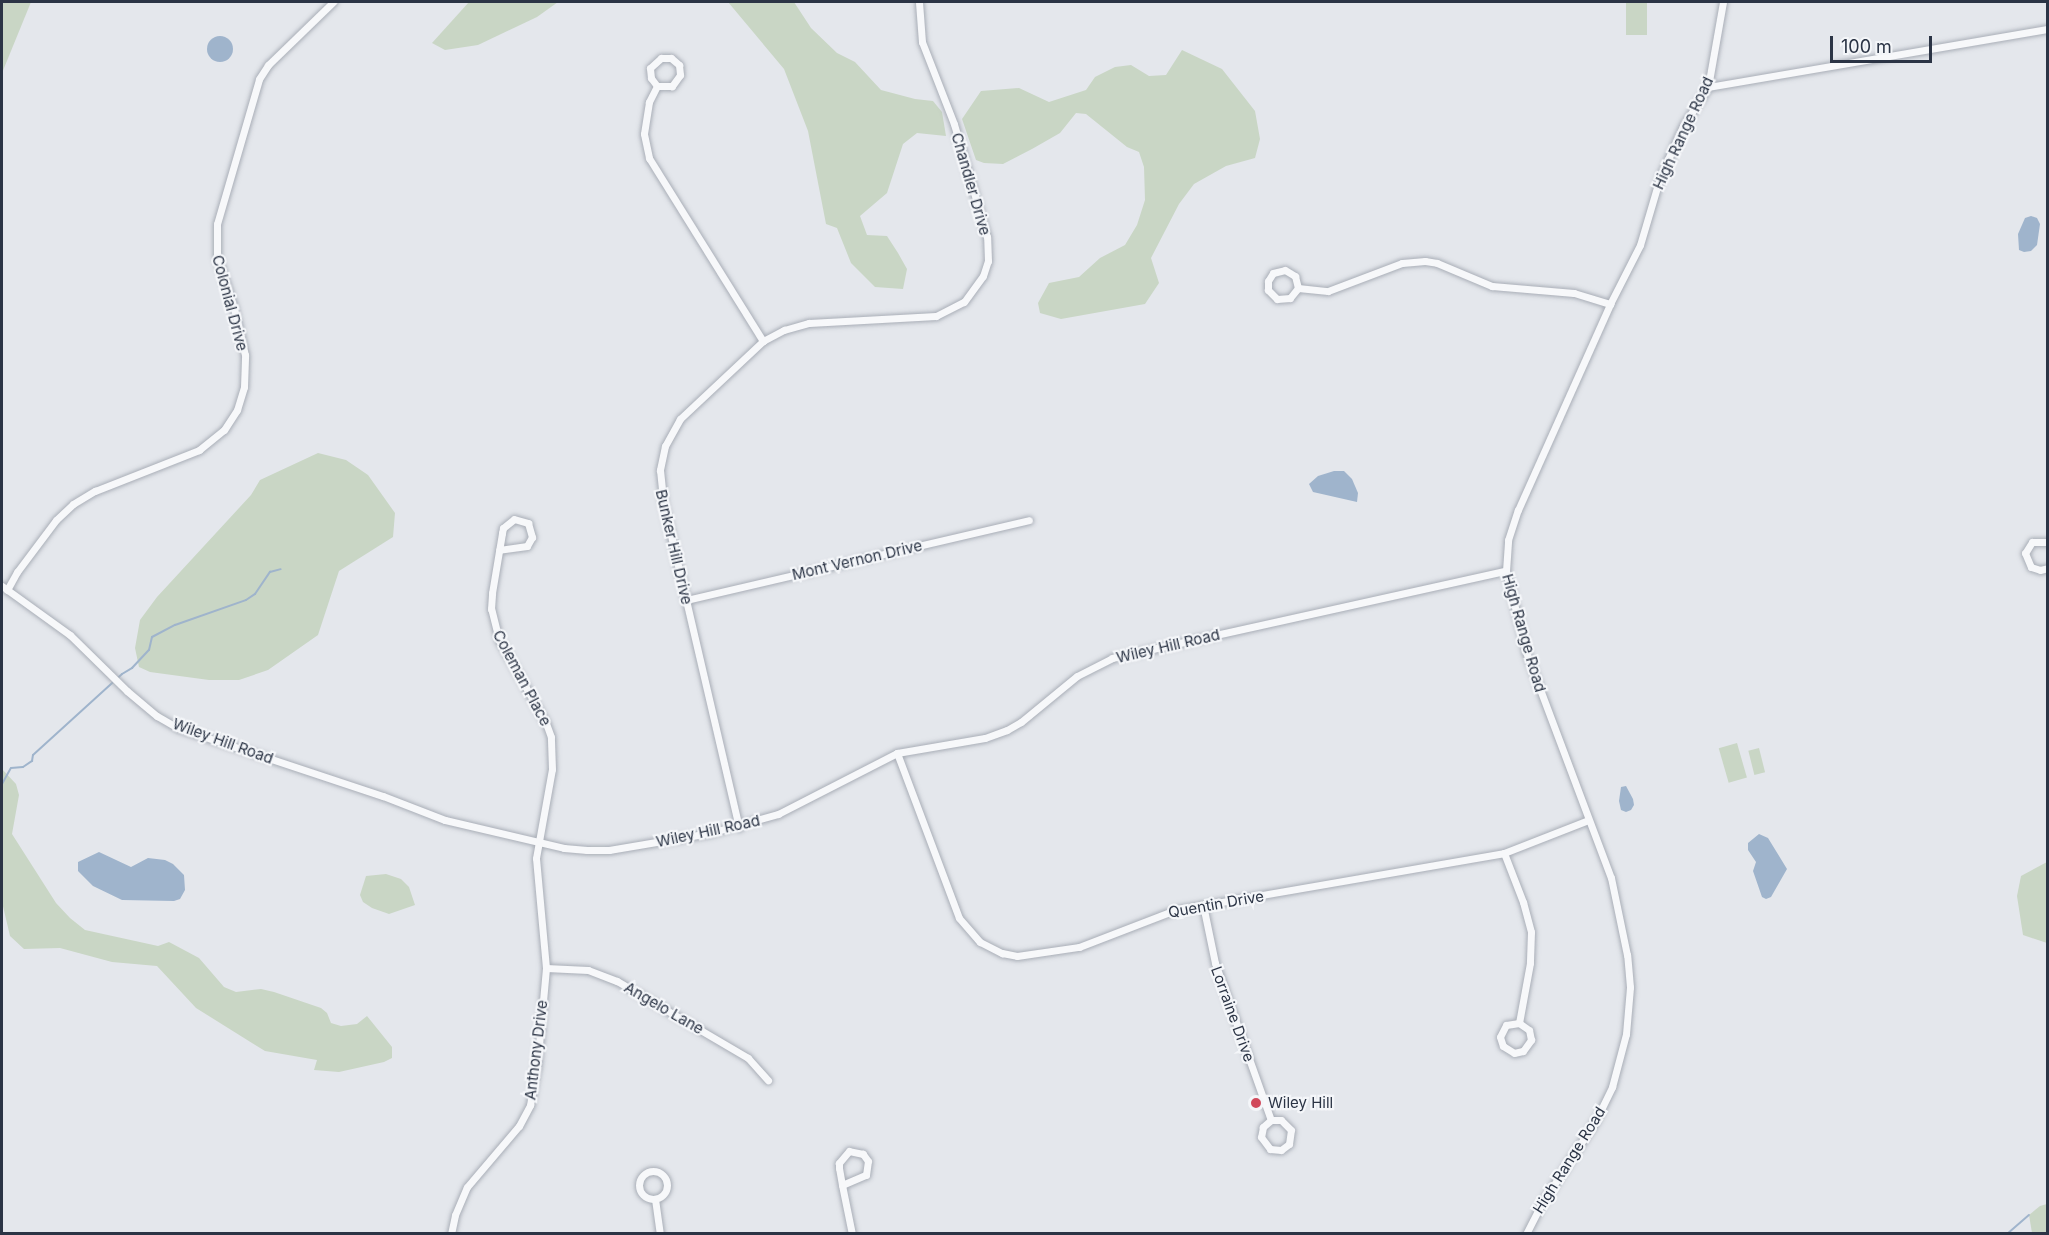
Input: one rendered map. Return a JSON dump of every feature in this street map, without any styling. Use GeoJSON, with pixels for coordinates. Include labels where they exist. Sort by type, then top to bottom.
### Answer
{"type":"FeatureCollection","features":[{"type":"Feature","properties":{"kind":"street","name":"Colonial Drive"},"geometry":{"type":"LineString","coordinates":[[4,588],[56,520],[73,504],[95,490],[200,450],[224,429],[237,410],[244,387],[245,355],[234,308],[217,256],[215,240],[217,224],[259,79],[268,65],[333,2]]}},
{"type":"Feature","properties":{"kind":"street","name":"Chandler Drive"},"geometry":{"type":"LineString","coordinates":[[764,341],[794,326],[809,323],[936,316],[964,302],[983,276],[988,253],[984,222],[954,124],[922,42],[919,2]]}},
{"type":"Feature","properties":{"kind":"street","name":"High Range Road"},"geometry":{"type":"LineString","coordinates":[[1526,1233],[1605,1102],[1619,1065],[1628,1018],[1629,971],[1619,909],[1611,878],[1526,652],[1506,571],[1508,540],[1512,525],[1610,304],[1640,245],[1660,177],[1673,147],[1708,87],[1723,2]]}},
{"type":"Feature","properties":{"kind":"street"},"geometry":{"type":"LineString","coordinates":[[1708,87],[2048,29]]}},
{"type":"Feature","properties":{"kind":"street"},"geometry":{"type":"LineString","coordinates":[[657,86],[667,88],[679,80],[679,65],[671,58],[661,58],[652,63],[650,73],[657,86],[645,118],[645,142],[649,158],[764,341]]}},
{"type":"Feature","properties":{"kind":"street"},"geometry":{"type":"LineString","coordinates":[[1298,288],[1328,291],[1402,262],[1425,261],[1445,266],[1492,286],[1575,293],[1610,304]]}},
{"type":"Feature","properties":{"kind":"street"},"geometry":{"type":"LineString","coordinates":[[1288,270],[1296,276],[1298,288],[1290,298],[1277,299],[1270,293],[1268,280],[1276,271],[1288,270]]}},
{"type":"Feature","properties":{"kind":"street","name":"Bunker Hill Drive"},"geometry":{"type":"LineString","coordinates":[[739,827],[660,486],[665,446],[680,419],[764,341]]}},
{"type":"Feature","properties":{"kind":"street","name":"Coleman Place"},"geometry":{"type":"LineString","coordinates":[[499,550],[526,546],[532,532],[528,523],[514,519],[506,524],[499,550],[491,609],[493,624],[499,639],[546,723],[552,746],[552,769],[537,841]]}},
{"type":"Feature","properties":{"kind":"street","name":"Mont Vernon Drive"},"geometry":{"type":"LineString","coordinates":[[686,600],[1029,520]]}},
{"type":"Feature","properties":{"kind":"street"},"geometry":{"type":"LineString","coordinates":[[2048,542],[2035,540],[2027,547],[2025,553],[2031,567],[2040,570],[2048,568]]}},
{"type":"Feature","properties":{"kind":"street","name":"Wiley Hill Road"},"geometry":{"type":"LineString","coordinates":[[4,588],[70,635],[127,691],[157,716],[178,728],[383,796],[434,816],[579,850],[609,849],[739,827],[793,808],[897,753],[985,738],[1007,730],[1031,715],[1077,676],[1114,658],[1506,571]]}},
{"type":"Feature","properties":{"kind":"street","name":"Quentin Drive"},"geometry":{"type":"LineString","coordinates":[[897,753],[956,911],[969,932],[987,946],[1017,956],[1072,949],[1160,914],[1503,854],[1588,820]]}},
{"type":"Feature","properties":{"kind":"street","name":"Anthony Drive"},"geometry":{"type":"LineString","coordinates":[[451,1233],[455,1215],[467,1186],[519,1126],[530,1106],[536,1079],[546,968],[536,858],[537,841]]}},
{"type":"Feature","properties":{"kind":"street"},"geometry":{"type":"LineString","coordinates":[[1503,854],[1526,911],[1531,932],[1530,963],[1519,1023]]}},
{"type":"Feature","properties":{"kind":"street","name":"Lorraine Drive"},"geometry":{"type":"LineString","coordinates":[[1203,905],[1218,973],[1271,1120]]}},
{"type":"Feature","properties":{"kind":"street","name":"Angelo Lane"},"geometry":{"type":"LineString","coordinates":[[546,968],[588,970],[617,981],[748,1058],[768,1080]]}},
{"type":"Feature","properties":{"kind":"street"},"geometry":{"type":"LineString","coordinates":[[1519,1023],[1529,1030],[1530,1044],[1523,1051],[1510,1053],[1503,1046],[1501,1034],[1509,1024],[1519,1023]]}},
{"type":"Feature","properties":{"kind":"street"},"geometry":{"type":"LineString","coordinates":[[1271,1120],[1281,1120],[1292,1130],[1289,1144],[1281,1150],[1270,1149],[1263,1142],[1261,1132],[1271,1120]]}},
{"type":"Feature","properties":{"kind":"street"},"geometry":{"type":"LineString","coordinates":[[842,1185],[866,1175],[869,1166],[863,1154],[849,1151],[841,1158],[839,1168],[842,1185],[852,1233]]}},
{"type":"Feature","properties":{"kind":"street"},"geometry":{"type":"LineString","coordinates":[[650,1171],[658,1172],[666,1182],[665,1191],[655,1198],[642,1194],[639,1185],[642,1176],[650,1171]]}},
{"type":"Feature","properties":{"kind":"street"},"geometry":{"type":"LineString","coordinates":[[655,1198],[660,1233]]}},
{"type":"Feature","properties":{"kind":"green space"},"geometry":{"type":"Polygon","coordinates":[[[2,2],[31,2],[2,73],[2,2]]]}},
{"type":"Feature","properties":{"kind":"green space"},"geometry":{"type":"Polygon","coordinates":[[[469,2],[558,2],[537,17],[478,45],[445,50],[432,43],[469,2]]]}},
{"type":"Feature","properties":{"kind":"green space"},"geometry":{"type":"Polygon","coordinates":[[[728,2],[794,2],[811,28],[837,53],[855,62],[881,90],[933,101],[942,112],[946,136],[917,133],[903,144],[887,193],[860,216],[867,235],[887,236],[898,253],[907,269],[903,289],[875,287],[851,263],[837,228],[826,224],[808,131],[784,69],[728,2]]]}},
{"type":"Feature","properties":{"kind":"green space"},"geometry":{"type":"Polygon","coordinates":[[[1626,2],[1647,2],[1647,35],[1626,35],[1626,2]]]}},
{"type":"Feature","properties":{"kind":"green space"},"geometry":{"type":"Polygon","coordinates":[[[1182,50],[1222,69],[1255,111],[1260,139],[1255,158],[1226,166],[1194,184],[1179,204],[1151,258],[1159,283],[1145,304],[1061,319],[1040,313],[1038,303],[1049,283],[1079,277],[1100,258],[1125,245],[1137,225],[1145,200],[1144,167],[1139,152],[1127,147],[1086,114],[1076,113],[1060,133],[1032,149],[1003,164],[984,163],[976,160],[962,119],[981,91],[1019,88],[1049,102],[1086,90],[1095,77],[1115,67],[1131,65],[1149,76],[1166,75],[1182,50]]]}},
{"type":"Feature","properties":{"kind":"green space"},"geometry":{"type":"Polygon","coordinates":[[[318,453],[346,460],[368,475],[395,513],[393,537],[339,571],[318,635],[268,670],[239,680],[209,680],[150,672],[139,667],[135,648],[140,620],[157,597],[251,495],[260,480],[318,453]]]}},
{"type":"Feature","properties":{"kind":"green space"},"geometry":{"type":"Polygon","coordinates":[[[1737,743],[1747,778],[1729,783],[1719,748],[1737,743]]]}},
{"type":"Feature","properties":{"kind":"green space"},"geometry":{"type":"Polygon","coordinates":[[[1759,748],[1765,772],[1754,775],[1748,751],[1759,748]]]}},
{"type":"Feature","properties":{"kind":"green space"},"geometry":{"type":"Polygon","coordinates":[[[2,769],[16,784],[19,795],[12,834],[56,903],[85,930],[158,946],[169,942],[199,958],[224,987],[236,992],[261,989],[274,992],[321,1008],[327,1013],[331,1023],[341,1026],[357,1024],[367,1016],[392,1047],[392,1058],[384,1062],[339,1072],[314,1070],[317,1060],[265,1051],[196,1008],[157,966],[112,962],[60,948],[24,949],[10,936],[2,902],[2,769]]]}},
{"type":"Feature","properties":{"kind":"green space"},"geometry":{"type":"Polygon","coordinates":[[[2047,862],[2047,943],[2023,935],[2017,896],[2021,876],[2047,862]]]}},
{"type":"Feature","properties":{"kind":"green space"},"geometry":{"type":"Polygon","coordinates":[[[386,874],[401,879],[409,887],[415,905],[389,914],[363,902],[360,895],[366,876],[386,874]]]}},
{"type":"Feature","properties":{"kind":"green space"},"geometry":{"type":"Polygon","coordinates":[[[2047,1204],[2047,1233],[2032,1233],[2029,1215],[2040,1206],[2047,1204]]]}},
{"type":"Feature","properties":{"kind":"water"},"geometry":{"type":"Polygon","coordinates":[[[220,36],[229,40],[233,49],[229,58],[220,62],[211,58],[207,49],[211,40],[220,36]]]}},
{"type":"Feature","properties":{"kind":"water"},"geometry":{"type":"Polygon","coordinates":[[[2031,216],[2037,218],[2040,224],[2037,245],[2031,251],[2024,252],[2019,250],[2018,234],[2025,218],[2031,216]]]}},
{"type":"Feature","properties":{"kind":"water"},"geometry":{"type":"Polygon","coordinates":[[[1334,471],[1344,471],[1352,479],[1358,493],[1357,502],[1313,492],[1309,484],[1318,476],[1334,471]]]}},
{"type":"Feature","properties":{"kind":"water"},"geometry":{"type":"Polygon","coordinates":[[[1626,786],[1634,805],[1626,812],[1621,810],[1619,801],[1621,787],[1626,786]]]}},
{"type":"Feature","properties":{"kind":"water"},"geometry":{"type":"Polygon","coordinates":[[[1759,834],[1768,838],[1787,869],[1771,897],[1766,899],[1762,897],[1753,871],[1756,862],[1748,850],[1748,843],[1759,834]]]}},
{"type":"Feature","properties":{"kind":"water"},"geometry":{"type":"Polygon","coordinates":[[[99,852],[131,867],[148,858],[165,860],[173,864],[184,875],[185,890],[180,899],[174,901],[122,900],[93,886],[78,871],[78,862],[99,852]]]}},
{"type":"Feature","properties":{"kind":"waterway"},"geometry":{"type":"LineString","coordinates":[[2,784],[11,768],[23,767],[32,761],[33,755],[122,674],[132,668],[149,650],[152,637],[175,625],[246,600],[255,594],[270,572],[281,569]]}},
{"type":"Feature","properties":{"kind":"waterway"},"geometry":{"type":"LineString","coordinates":[[2007,1234],[2029,1215]]}},
{"type":"Feature","properties":{"kind":"place","name":"Wiley Hill"},"geometry":{"type":"Point","coordinates":[1256,1103]}}]}
